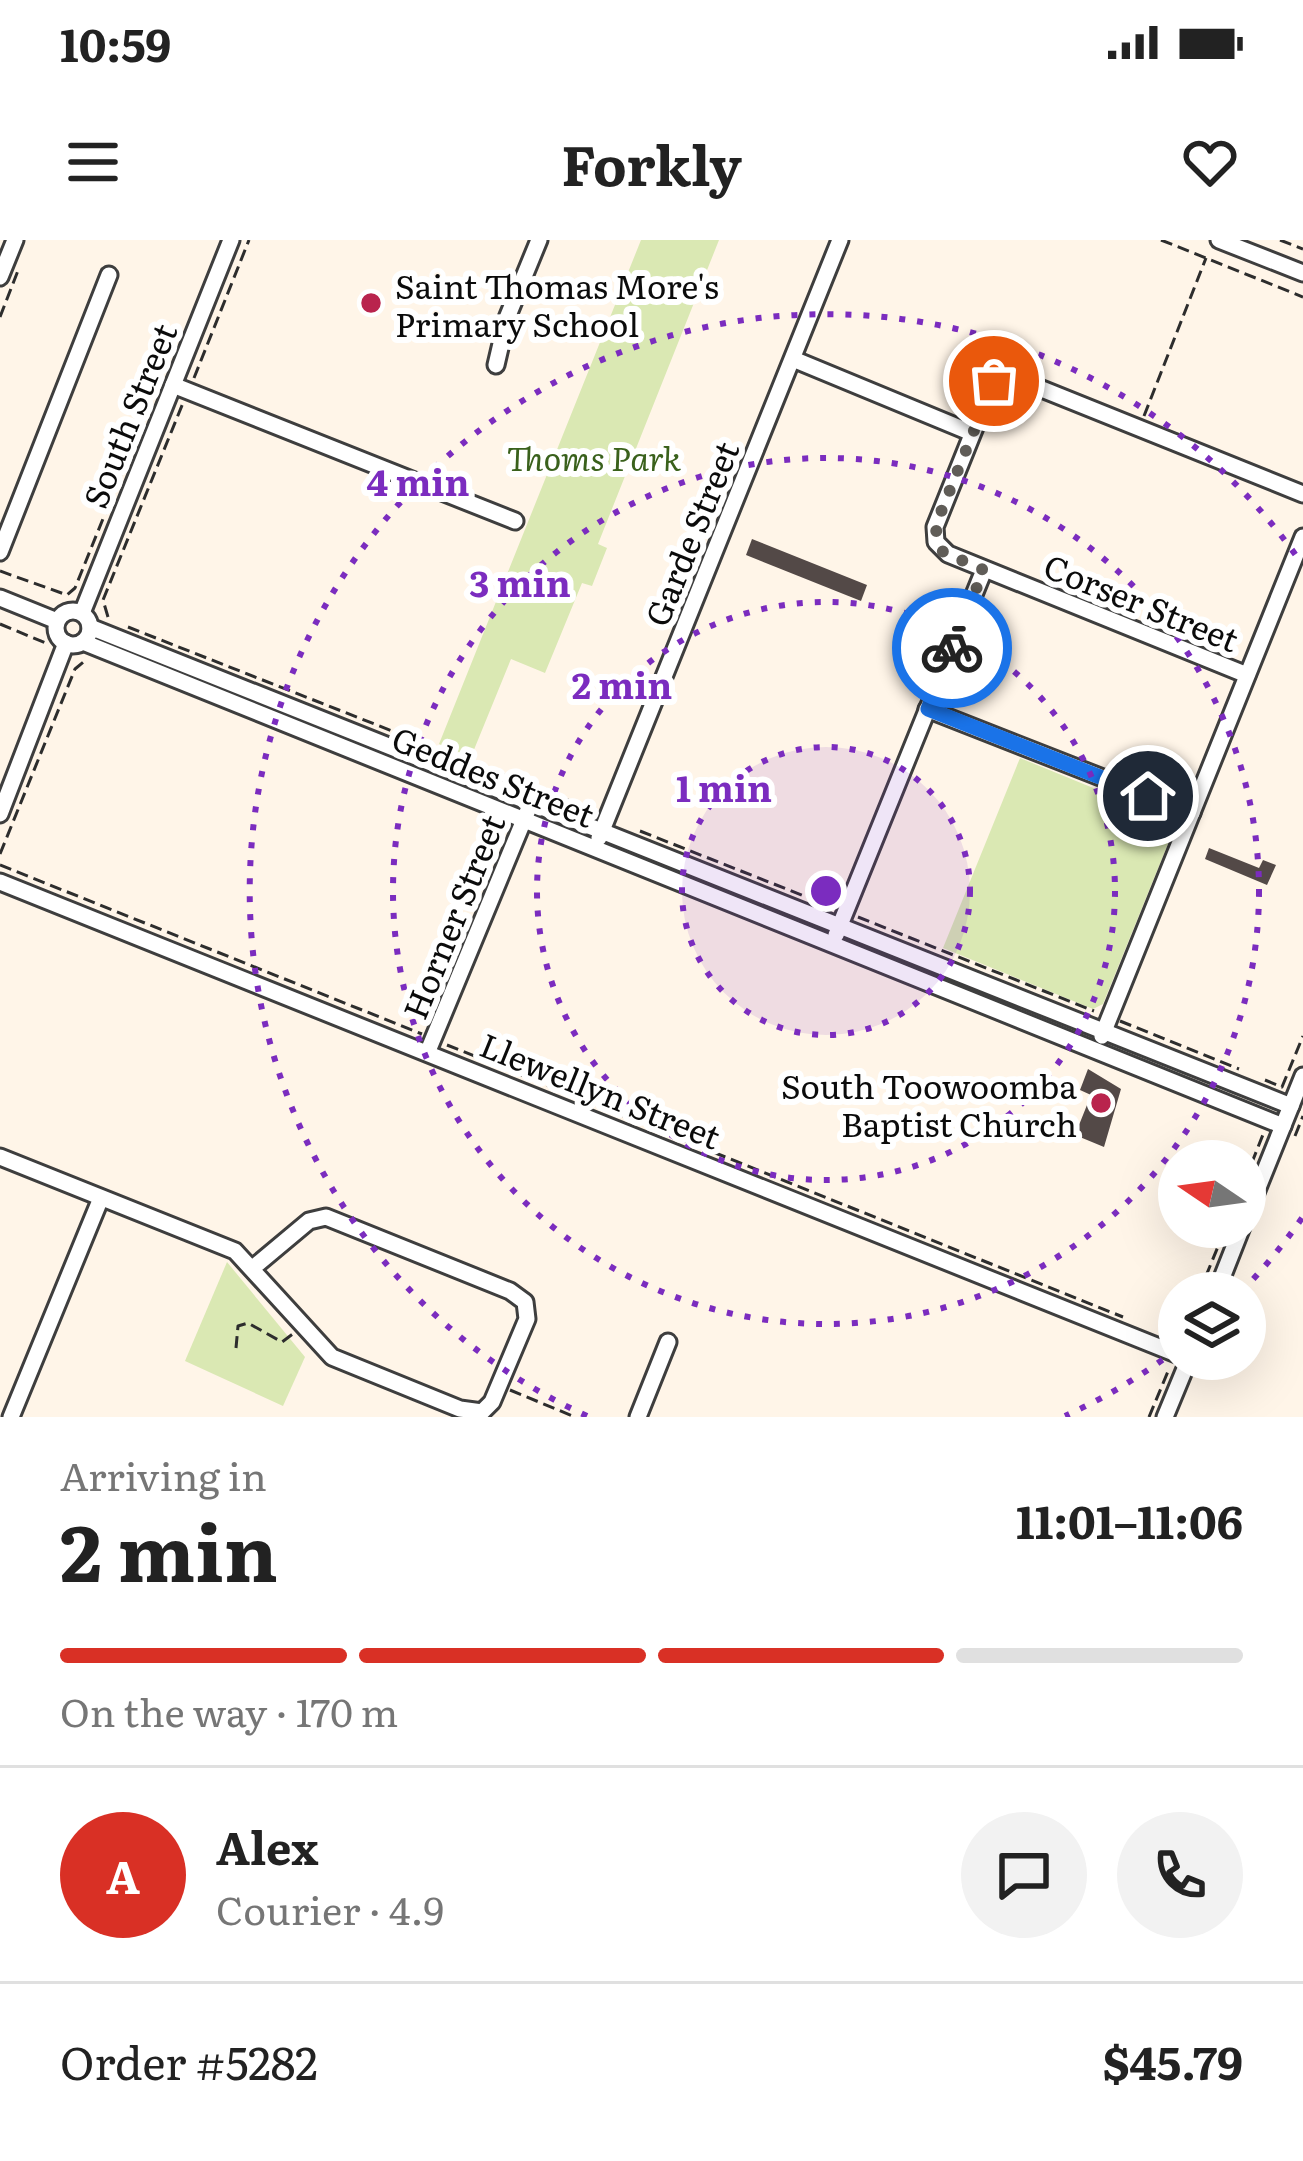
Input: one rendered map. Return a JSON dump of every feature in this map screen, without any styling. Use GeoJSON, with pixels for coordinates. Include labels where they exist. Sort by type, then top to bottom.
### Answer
{"type":"FeatureCollection","features":[{"type":"Feature","properties":{"kind":"street"},"geometry":{"type":"LineString","coordinates":[[0,278],[15,240]]}},
{"type":"Feature","properties":{"kind":"street","name":"South Street"},"geometry":{"type":"LineString","coordinates":[[0,814],[181,387],[231,240]]}},
{"type":"Feature","properties":{"kind":"street"},"geometry":{"type":"LineString","coordinates":[[496,365],[539,240]]}},
{"type":"Feature","properties":{"kind":"street","name":"Garde Street"},"geometry":{"type":"LineString","coordinates":[[602,832],[840,240]]}},
{"type":"Feature","properties":{"kind":"street"},"geometry":{"type":"LineString","coordinates":[[1219,240],[1303,273]]}},
{"type":"Feature","properties":{"kind":"street"},"geometry":{"type":"LineString","coordinates":[[0,552],[109,275]]}},
{"type":"Feature","properties":{"kind":"street"},"geometry":{"type":"LineString","coordinates":[[793,359],[972,433],[992,385],[1002,376],[1303,494]]}},
{"type":"Feature","properties":{"kind":"street"},"geometry":{"type":"LineString","coordinates":[[181,387],[515,520]]}},
{"type":"Feature","properties":{"kind":"street","name":"Corser Street"},"geometry":{"type":"LineString","coordinates":[[972,433],[935,527],[936,542],[948,554],[1247,675]]}},
{"type":"Feature","properties":{"kind":"street"},"geometry":{"type":"LineString","coordinates":[[1096,1050],[1303,537]]}},
{"type":"Feature","properties":{"kind":"street"},"geometry":{"type":"LineString","coordinates":[[832,943],[984,570]]}},
{"type":"Feature","properties":{"kind":"street"},"geometry":{"type":"LineString","coordinates":[[0,598],[57,621]]}},
{"type":"Feature","properties":{"kind":"street"},"geometry":{"type":"LineString","coordinates":[[68,611],[80,631],[57,634],[57,621],[68,611]]}},
{"type":"Feature","properties":{"kind":"street","name":"Geddes Street"},"geometry":{"type":"LineString","coordinates":[[80,631],[528,811],[602,832],[842,919],[1107,1024],[1291,1106]]}},
{"type":"Feature","properties":{"kind":"street"},"geometry":{"type":"LineString","coordinates":[[928,709],[1192,813]]}},
{"type":"Feature","properties":{"kind":"street","name":"Horner Street"},"geometry":{"type":"LineString","coordinates":[[431,1045],[528,811]]}},
{"type":"Feature","properties":{"kind":"street","name":"Geddes Street"},"geometry":{"type":"LineString","coordinates":[[602,832],[832,943],[1283,1126]]}},
{"type":"Feature","properties":{"kind":"street","name":"Llewellyn Street"},"geometry":{"type":"LineString","coordinates":[[0,882],[431,1045],[1158,1346]]}},
{"type":"Feature","properties":{"kind":"street"},"geometry":{"type":"LineString","coordinates":[[1266,1169],[1303,1076]]}},
{"type":"Feature","properties":{"kind":"street"},"geometry":{"type":"LineString","coordinates":[[0,1157],[235,1251],[332,1357],[460,1409],[482,1412],[499,1386],[526,1319],[525,1302],[510,1291],[326,1217],[309,1221],[254,1267]]}},
{"type":"Feature","properties":{"kind":"street"},"geometry":{"type":"LineString","coordinates":[[11,1417],[101,1198]]}},
{"type":"Feature","properties":{"kind":"street"},"geometry":{"type":"LineString","coordinates":[[638,1417],[668,1342]]}},
{"type":"Feature","properties":{"kind":"street"},"geometry":{"type":"LineString","coordinates":[[1165,1417],[1175,1380]]}},
{"type":"Feature","properties":{"kind":"path"},"geometry":{"type":"LineString","coordinates":[[249,240],[181,387],[103,600],[117,624],[602,832]]}},
{"type":"Feature","properties":{"kind":"path"},"geometry":{"type":"LineString","coordinates":[[1161,240],[1303,297]]}},
{"type":"Feature","properties":{"kind":"path"},"geometry":{"type":"LineString","coordinates":[[1280,240],[1303,249]]}},
{"type":"Feature","properties":{"kind":"path"},"geometry":{"type":"LineString","coordinates":[[1139,429],[1206,258]]}},
{"type":"Feature","properties":{"kind":"path"},"geometry":{"type":"LineString","coordinates":[[0,317],[23,259]]}},
{"type":"Feature","properties":{"kind":"path"},"geometry":{"type":"LineString","coordinates":[[0,571],[67,596],[75,589],[153,395]]}},
{"type":"Feature","properties":{"kind":"path"},"geometry":{"type":"LineString","coordinates":[[0,624],[50,644],[48,656]]}},
{"type":"Feature","properties":{"kind":"path"},"geometry":{"type":"LineString","coordinates":[[0,854],[82,660]]}},
{"type":"Feature","properties":{"kind":"path"},"geometry":{"type":"LineString","coordinates":[[634,829],[842,919],[1282,1087],[1303,1036]]}},
{"type":"Feature","properties":{"kind":"path"},"geometry":{"type":"LineString","coordinates":[[0,865],[431,1045],[1124,1317]]}},
{"type":"Feature","properties":{"kind":"path"},"geometry":{"type":"LineString","coordinates":[[1261,1140],[1264,1132]]}},
{"type":"Feature","properties":{"kind":"path"},"geometry":{"type":"LineString","coordinates":[[236,1348],[238,1326],[248,1323],[284,1345],[302,1328]]}},
{"type":"Feature","properties":{"kind":"path"},"geometry":{"type":"LineString","coordinates":[[1149,1417],[1168,1380]]}},
{"type":"Feature","properties":{"kind":"path"},"geometry":{"type":"LineString","coordinates":[[499,1386],[575,1417]]}},
{"type":"Feature","properties":{"kind":"green space","name":"Thoms Park"},"geometry":{"type":"Polygon","coordinates":[[[641,240],[719,240],[598,544],[607,548],[592,586],[582,583],[545,673],[511,659],[471,757],[439,744],[641,240]]]}},
{"type":"Feature","properties":{"kind":"green space"},"geometry":{"type":"Polygon","coordinates":[[[1020,758],[1169,819],[1174,829],[1103,1004],[1093,1009],[943,948],[1020,758]]]}},
{"type":"Feature","properties":{"kind":"green space"},"geometry":{"type":"Polygon","coordinates":[[[227,1262],[305,1357],[283,1406],[185,1361],[227,1262]]]}},
{"type":"Feature","properties":{"kind":"building"},"geometry":{"type":"Polygon","coordinates":[[[752,539],[867,585],[861,601],[746,555],[752,539]]]}},
{"type":"Feature","properties":{"kind":"building"},"geometry":{"type":"Polygon","coordinates":[[[1209,848],[1259,868],[1263,860],[1276,865],[1267,885],[1205,859],[1209,848]]]}},
{"type":"Feature","properties":{"kind":"building","name":"South Toowoomba Baptist Church"},"geometry":{"type":"Polygon","coordinates":[[[1088,1069],[1121,1089],[1104,1147],[1075,1135],[1091,1095],[1080,1090],[1088,1069]]]}},
{"type":"Feature","properties":{"kind":"way so far"},"geometry":{"type":"LineString","coordinates":[[952,648],[984,570],[943,552],[936,542],[935,527],[994,381]]}},
{"type":"Feature","properties":{"kind":"place","name":"Saint Thomas More's Primary School"},"geometry":{"type":"Point","coordinates":[371,303]}},
{"type":"Feature","properties":{"kind":"place","name":"South Toowoomba Baptist Church"},"geometry":{"type":"Point","coordinates":[1101,1103]}},
{"type":"Feature","properties":{"kind":"route"},"geometry":{"type":"LineString","coordinates":[[952,648],[928,709],[1148,796]]}}]}
